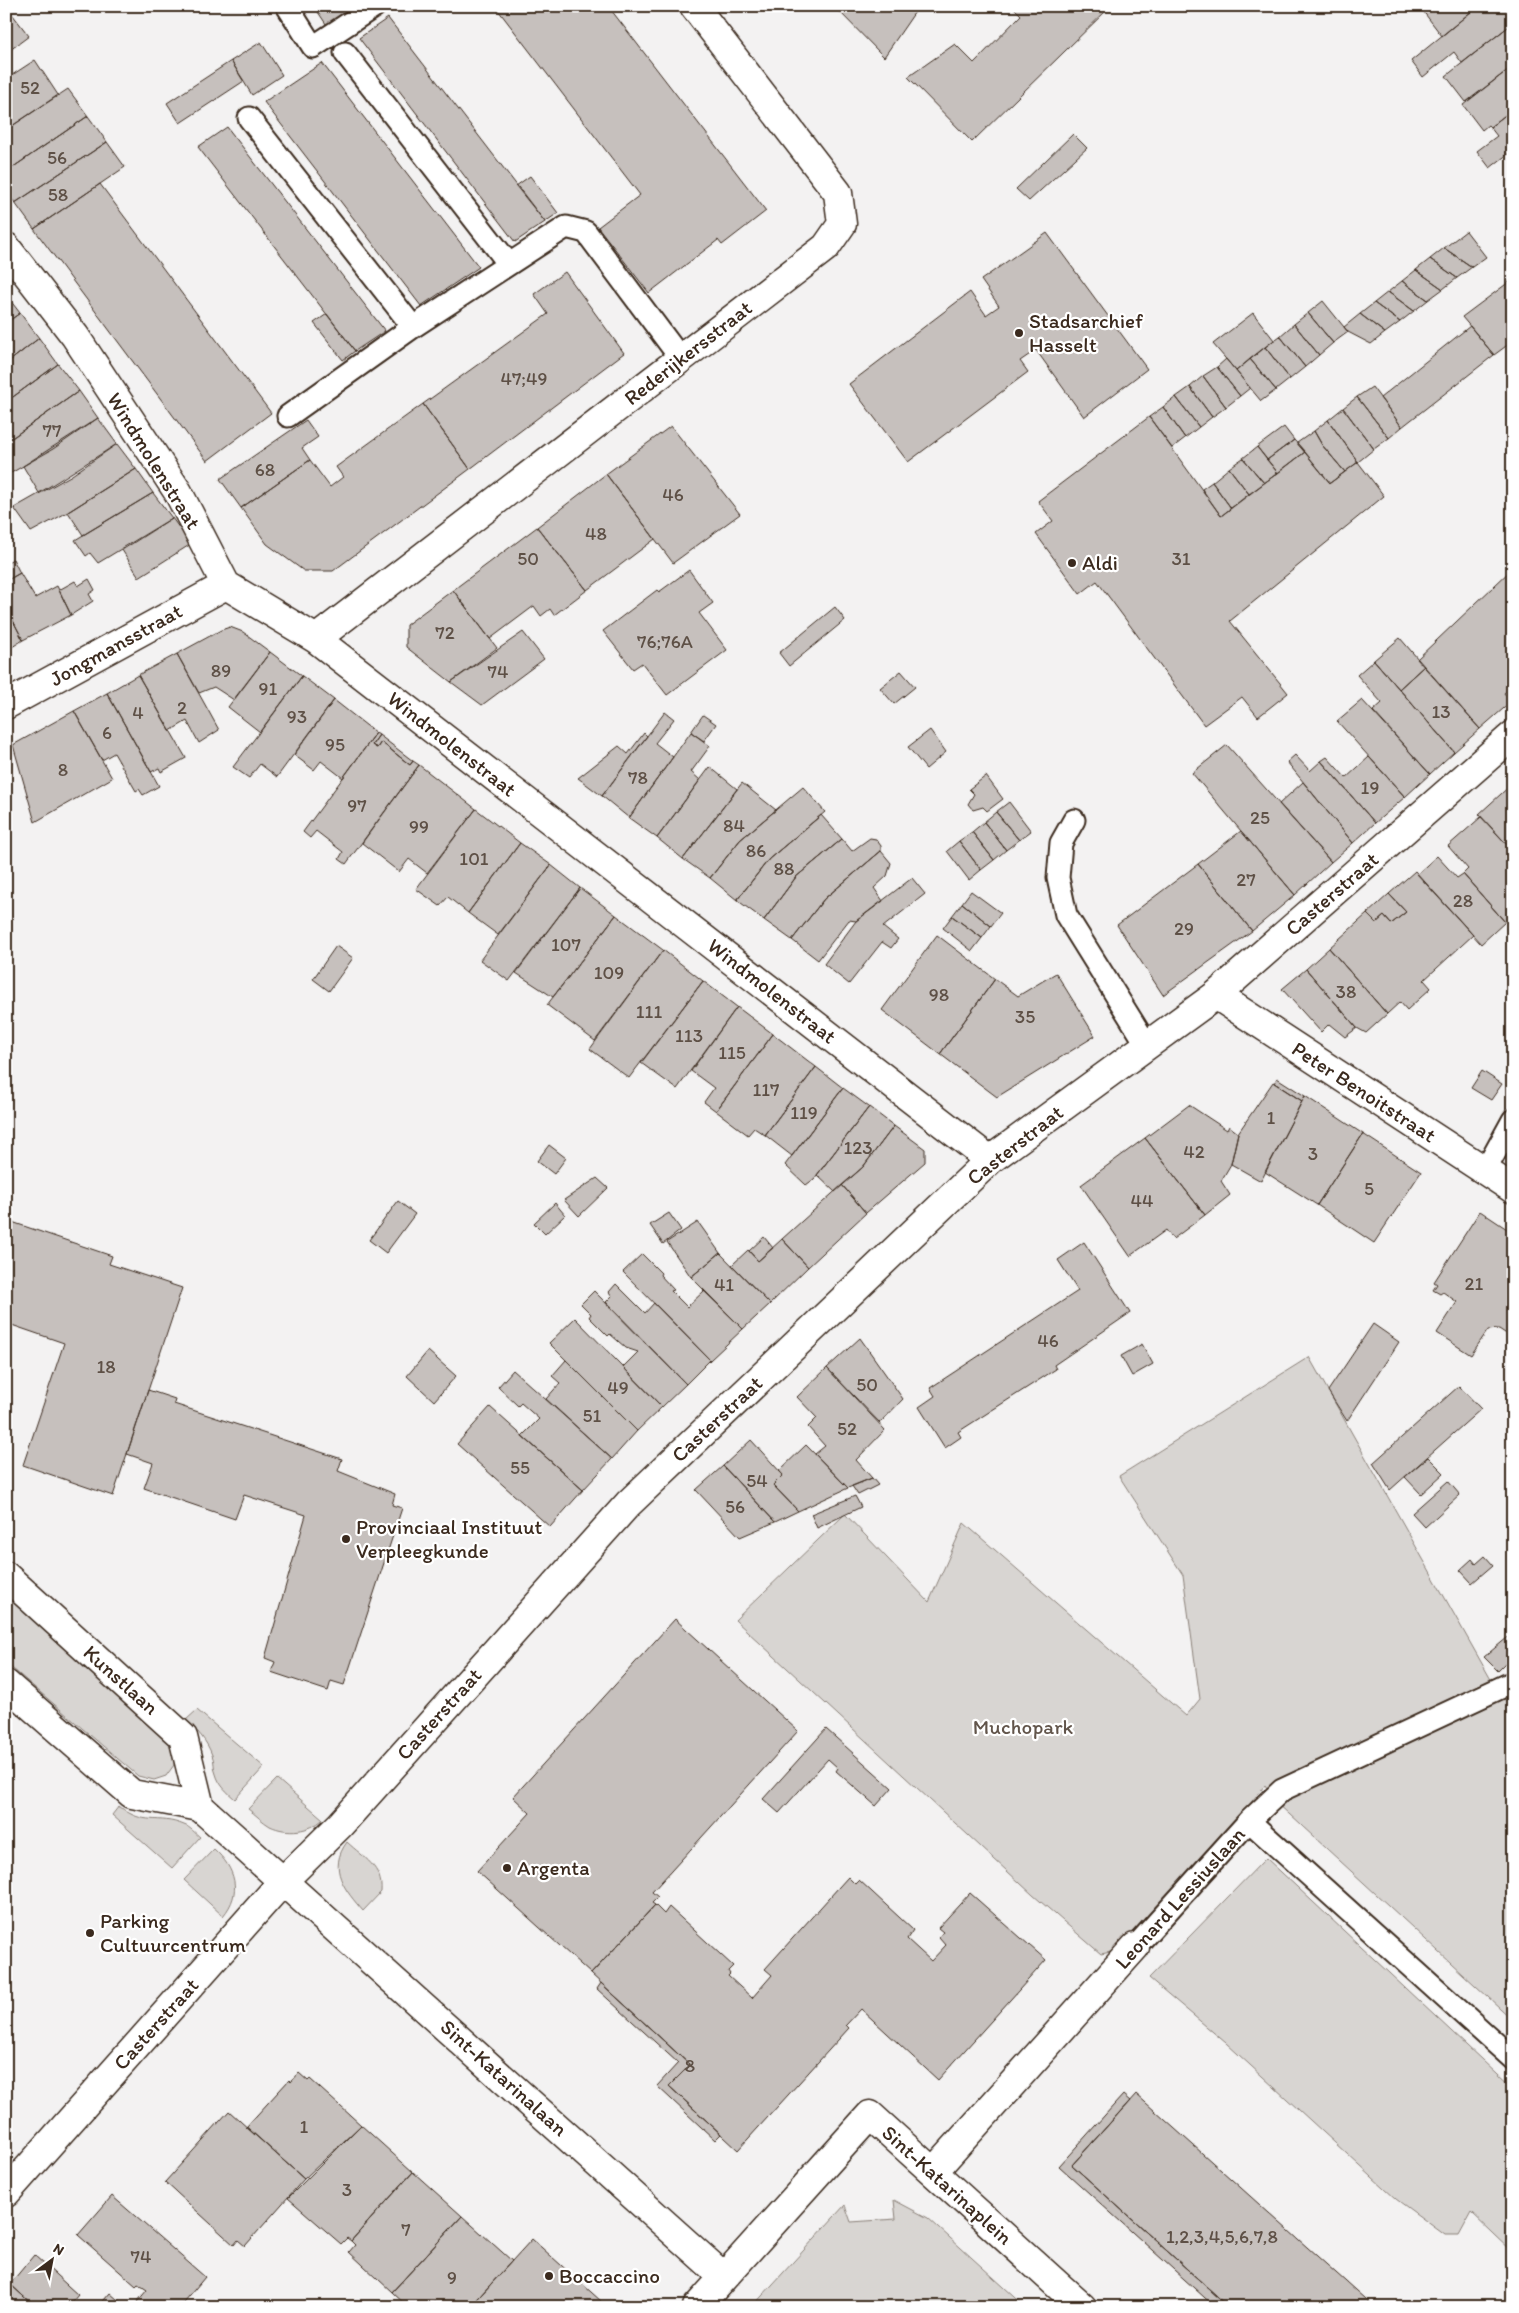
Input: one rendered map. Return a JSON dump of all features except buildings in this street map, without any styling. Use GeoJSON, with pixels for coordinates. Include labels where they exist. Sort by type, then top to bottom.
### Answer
{"type":"FeatureCollection","features":[{"type":"Feature","properties":{"kind":"street","name":"Rederijkersstraat"},"geometry":{"type":"LineString","coordinates":[[316,639],[826,247],[842,224],[838,193],[694,6]]}},
{"type":"Feature","properties":{"kind":"street","name":"Windmolenstraat"},"geometry":{"type":"LineString","coordinates":[[6,247],[74,336],[178,492],[226,585],[316,639],[990,1160]]}},
{"type":"Feature","properties":{"kind":"street","name":"Jongmansstraat"},"geometry":{"type":"LineString","coordinates":[[6,705],[226,585]]}},
{"type":"Feature","properties":{"kind":"street","name":"Casterstraat"},"geometry":{"type":"LineString","coordinates":[[6,2193],[284,1880],[340,1825],[628,1504],[990,1160],[1216,995],[1513,735]]}},
{"type":"Feature","properties":{"kind":"street","name":"Peter Benoitstraat"},"geometry":{"type":"LineString","coordinates":[[1216,995],[1513,1189]]}},
{"type":"Feature","properties":{"kind":"street","name":"Kunstlaan"},"geometry":{"type":"LineString","coordinates":[[6,1576],[183,1737],[200,1807]]}},
{"type":"Feature","properties":{"kind":"street"},"geometry":{"type":"LineString","coordinates":[[6,1684],[132,1794],[200,1807],[284,1880]]}},
{"type":"Feature","properties":{"kind":"street","name":"Sint-Katarinalaan"},"geometry":{"type":"LineString","coordinates":[[284,1880],[724,2277]]}},
{"type":"Feature","properties":{"kind":"street","name":"Leonard Lessiuslaan"},"geometry":{"type":"LineString","coordinates":[[933,2172],[1135,1947]]}},
{"type":"Feature","properties":{"kind":"street","name":"Sint-Katarinaplein"},"geometry":{"type":"LineString","coordinates":[[697,2307],[870,2115],[1082,2307]]}},
{"type":"Feature","properties":{"kind":"lane"},"geometry":{"type":"LineString","coordinates":[[287,6],[313,48],[375,6]]}},
{"type":"Feature","properties":{"kind":"lane"},"geometry":{"type":"LineString","coordinates":[[345,54],[509,264]]}},
{"type":"Feature","properties":{"kind":"lane"},"geometry":{"type":"LineString","coordinates":[[249,118],[413,327]]}},
{"type":"Feature","properties":{"kind":"lane"},"geometry":{"type":"LineString","coordinates":[[288,416],[413,327],[566,228],[586,232],[681,359]]}},
{"type":"Feature","properties":{"kind":"lane"},"geometry":{"type":"LineString","coordinates":[[1074,820],[1061,843],[1058,878],[1066,915],[1147,1045]]}},
{"type":"Feature","properties":{"kind":"lane"},"geometry":{"type":"LineString","coordinates":[[1485,1171],[1513,1120]]}},
{"type":"Feature","properties":{"kind":"lane"},"geometry":{"type":"LineString","coordinates":[[1249,1821],[1282,1790],[1513,1682]]}},
{"type":"Feature","properties":{"kind":"lane","name":"Leonard Lessiuslaan"},"geometry":{"type":"LineString","coordinates":[[1135,1947],[1249,1821],[1513,2059]]}},
{"type":"Feature","properties":{"kind":"green space","name":"Muchopark"},"geometry":{"type":"Polygon","coordinates":[[[1309,1357],[1498,1692],[1513,1707],[1513,2020],[1277,1803],[1265,1785],[1135,1947],[1101,1954],[1033,1895],[735,1620],[845,1514],[929,1602],[964,1523],[1186,1716],[1200,1699],[1183,1575],[1119,1476],[1309,1357]]]}},
{"type":"Feature","properties":{"kind":"green space"},"geometry":{"type":"Polygon","coordinates":[[[6,1596],[169,1740],[175,1752],[174,1765],[166,1776],[154,1780],[138,1776],[6,1663],[6,1596]]]}},
{"type":"Feature","properties":{"kind":"green space"},"geometry":{"type":"Polygon","coordinates":[[[197,1710],[264,1767],[235,1799],[219,1782],[215,1772],[213,1757],[207,1745],[186,1720],[197,1710]]]}},
{"type":"Feature","properties":{"kind":"green space"},"geometry":{"type":"Polygon","coordinates":[[[277,1779],[323,1819],[312,1827],[291,1831],[270,1826],[248,1809],[277,1779]]]}},
{"type":"Feature","properties":{"kind":"green space"},"geometry":{"type":"Polygon","coordinates":[[[119,1806],[136,1816],[166,1820],[184,1825],[200,1837],[172,1868],[112,1815],[119,1806]]]}},
{"type":"Feature","properties":{"kind":"green space"},"geometry":{"type":"Polygon","coordinates":[[[347,1842],[376,1869],[381,1883],[381,1892],[363,1911],[350,1895],[341,1879],[339,1861],[341,1852],[347,1842]]]}},
{"type":"Feature","properties":{"kind":"green space"},"geometry":{"type":"Polygon","coordinates":[[[214,1849],[227,1864],[234,1881],[233,1898],[223,1916],[184,1880],[214,1849]]]}},
{"type":"Feature","properties":{"kind":"green space"},"geometry":{"type":"Polygon","coordinates":[[[1266,1858],[1513,2089],[1513,2253],[1471,2213],[1459,2235],[1445,2235],[1396,2199],[1226,2043],[1149,1978],[1266,1858]]]}},
{"type":"Feature","properties":{"kind":"green space"},"geometry":{"type":"Polygon","coordinates":[[[894,2200],[928,2218],[1026,2307],[752,2307],[845,2205],[851,2222],[896,2219],[894,2200]]]}},
{"type":"Feature","properties":{"kind":"place","name":"Stadsarchief Hasselt"},"geometry":{"type":"Point","coordinates":[1019,333]}},
{"type":"Feature","properties":{"kind":"place","name":"Aldi"},"geometry":{"type":"Point","coordinates":[1072,563]}},
{"type":"Feature","properties":{"kind":"place","name":"Provinciaal Instituut Verpleegkunde"},"geometry":{"type":"Point","coordinates":[346,1539]}},
{"type":"Feature","properties":{"kind":"place","name":"Argenta"},"geometry":{"type":"Point","coordinates":[507,1868]}},
{"type":"Feature","properties":{"kind":"place","name":"Parking Cultuurcentrum"},"geometry":{"type":"Point","coordinates":[90,1933]}},
{"type":"Feature","properties":{"kind":"place","name":"Boccaccino"},"geometry":{"type":"Point","coordinates":[549,2276]}}]}
